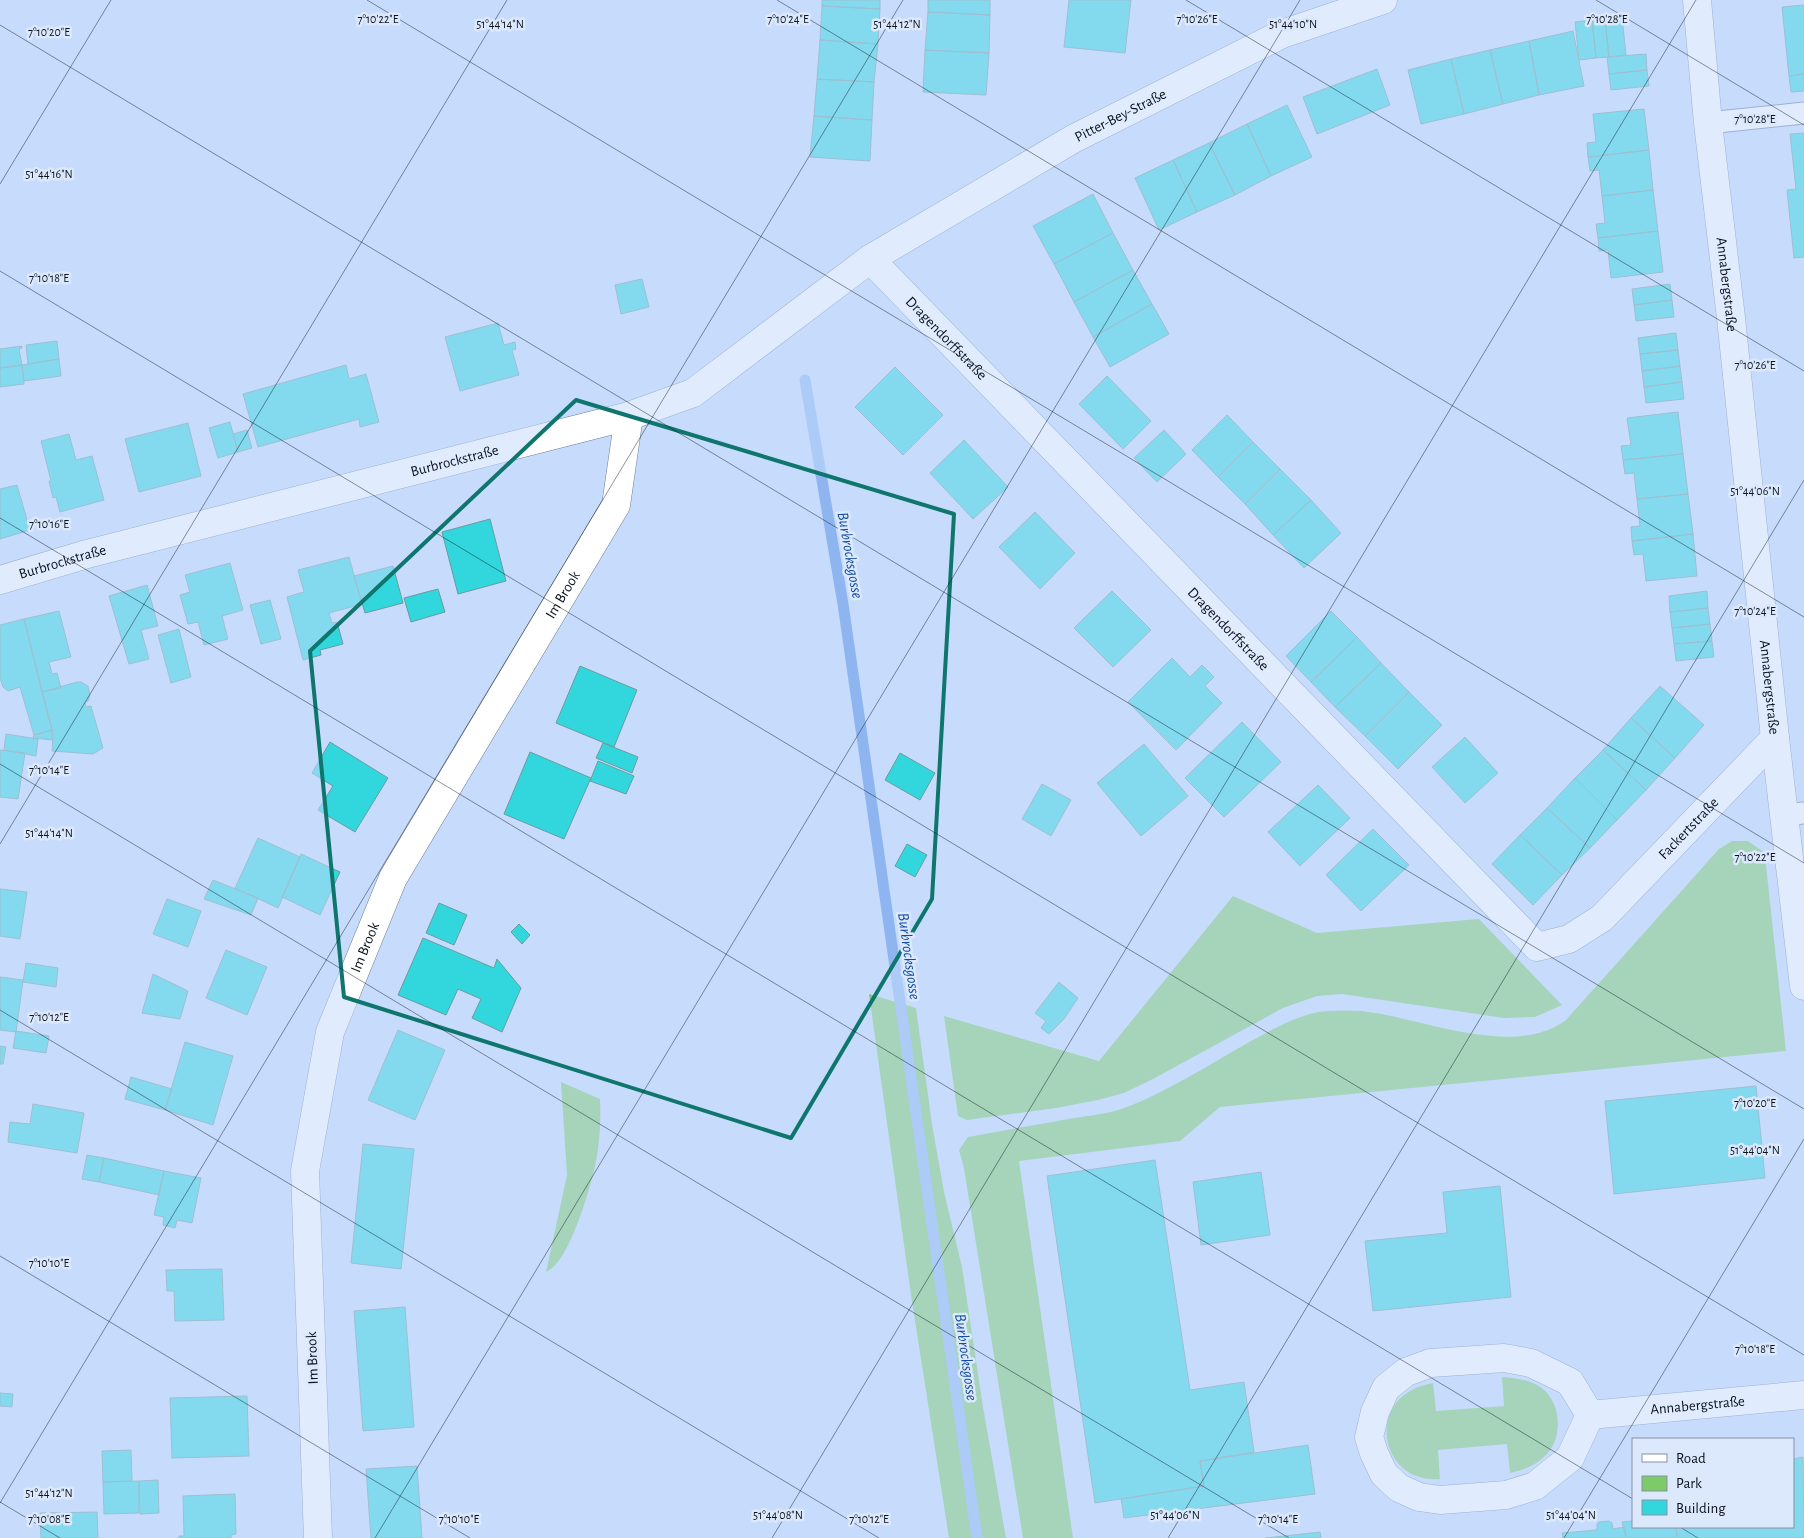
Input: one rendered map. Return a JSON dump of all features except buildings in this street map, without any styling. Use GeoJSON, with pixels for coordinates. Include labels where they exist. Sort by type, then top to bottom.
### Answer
{"type":"FeatureCollection","features":[{"type":"Feature","properties":{"kind":"street","name":"Pitter-Bey-Straße"},"geometry":{"type":"LineString","coordinates":[[870,259],[1072,139],[1282,34],[1383,0]]}},
{"type":"Feature","properties":{"kind":"street","name":"Annabergstraße"},"geometry":{"type":"LineString","coordinates":[[1697,0],[1708,123],[1731,318],[1775,738],[1794,814],[1804,986]]}},
{"type":"Feature","properties":{"kind":"street","name":"Burbrockstraße"},"geometry":{"type":"LineString","coordinates":[[0,580],[87,554],[629,416],[694,393],[870,259]]}},
{"type":"Feature","properties":{"kind":"street","name":"Dragendorffstraße"},"geometry":{"type":"LineString","coordinates":[[870,259],[1537,947],[1569,939],[1602,918]]}},
{"type":"Feature","properties":{"kind":"street","name":"Im Brook"},"geometry":{"type":"LineString","coordinates":[[318,1538],[305,1171],[330,1032],[394,878],[616,505],[629,416]]}},
{"type":"Feature","properties":{"kind":"street","name":"Fackertstraße"},"geometry":{"type":"LineString","coordinates":[[1602,918],[1775,738]]}},
{"type":"Feature","properties":{"kind":"street"},"geometry":{"type":"LineString","coordinates":[[1504,1358],[1531,1363],[1570,1382],[1590,1415],[1570,1458],[1534,1486],[1506,1495],[1440,1500],[1419,1496],[1399,1488],[1384,1474],[1369,1437],[1374,1412],[1386,1388],[1406,1372],[1431,1364],[1504,1358]]}},
{"type":"Feature","properties":{"kind":"street","name":"Annabergstraße"},"geometry":{"type":"LineString","coordinates":[[1590,1415],[1804,1395]]}},
{"type":"Feature","properties":{"kind":"lane"},"geometry":{"type":"LineString","coordinates":[[1708,123],[1804,113]]}},
{"type":"Feature","properties":{"kind":"highlighted area"},"geometry":{"type":"Polygon","coordinates":[[[576,400],[954,514],[932,899],[791,1138],[344,997],[310,651],[576,400]]]}},
{"type":"Feature","properties":{"kind":"green space"},"geometry":{"type":"Polygon","coordinates":[[[1732,841],[1748,841],[1762,851],[1766,865],[1786,1051],[1220,1107],[1180,1141],[1019,1161],[1073,1538],[1023,1538],[964,1168],[959,1150],[968,1137],[1105,1113],[1127,1107],[1171,1086],[1273,1029],[1295,1019],[1316,1013],[1345,1010],[1370,1012],[1473,1034],[1524,1036],[1546,1031],[1566,1020],[1719,849],[1732,841]]]}},
{"type":"Feature","properties":{"kind":"green space"},"geometry":{"type":"Polygon","coordinates":[[[1233,896],[1317,933],[1479,919],[1562,1005],[1535,1017],[1504,1018],[1342,994],[1317,996],[1283,1008],[1124,1093],[1056,1108],[967,1120],[958,1116],[944,1016],[1099,1061],[1233,896]]]}},
{"type":"Feature","properties":{"kind":"green space"},"geometry":{"type":"Polygon","coordinates":[[[869,994],[916,1008],[932,1124],[944,1192],[962,1267],[983,1407],[1006,1538],[949,1538],[911,1295],[869,994]]]}},
{"type":"Feature","properties":{"kind":"green space"},"geometry":{"type":"Polygon","coordinates":[[[561,1082],[600,1099],[599,1138],[596,1161],[580,1216],[561,1257],[546,1272],[567,1175],[561,1082]]]}},
{"type":"Feature","properties":{"kind":"green space"},"geometry":{"type":"Polygon","coordinates":[[[1502,1377],[1534,1383],[1543,1389],[1554,1404],[1558,1422],[1557,1432],[1551,1449],[1545,1456],[1529,1467],[1510,1473],[1507,1444],[1438,1450],[1440,1479],[1419,1477],[1403,1468],[1392,1454],[1387,1437],[1388,1420],[1396,1403],[1411,1391],[1433,1383],[1436,1411],[1504,1406],[1502,1377]]]}},
{"type":"Feature","properties":{"kind":"waterway","name":"Burbrocksgosse"},"geometry":{"type":"LineString","coordinates":[[805,380],[843,604],[977,1538]]}}]}
